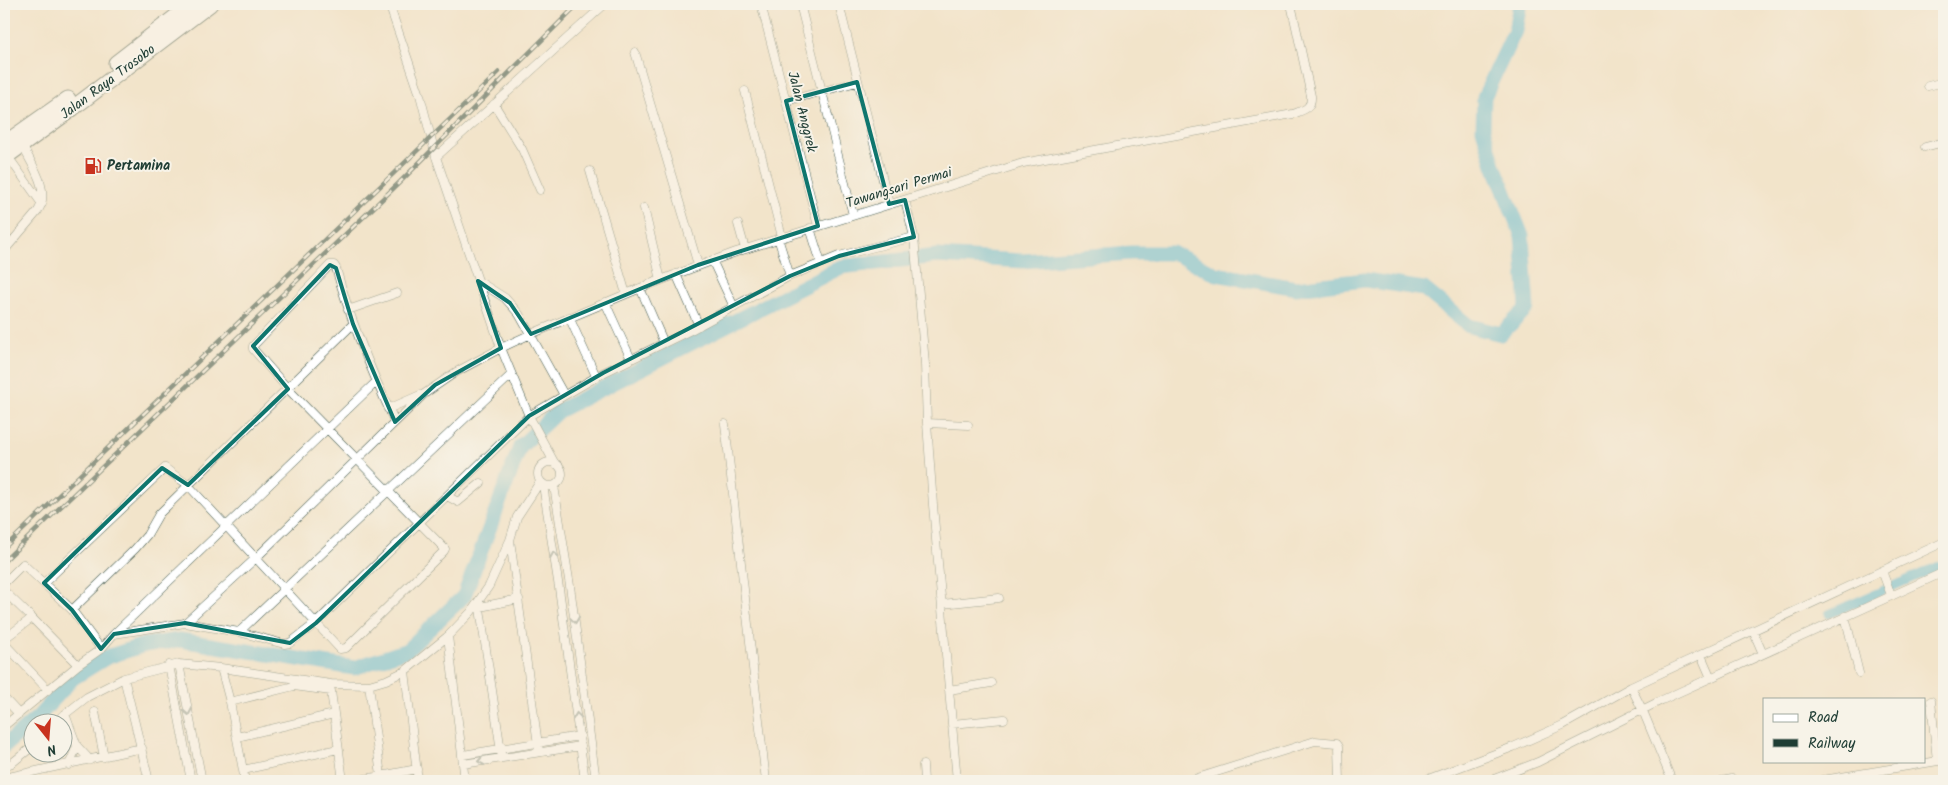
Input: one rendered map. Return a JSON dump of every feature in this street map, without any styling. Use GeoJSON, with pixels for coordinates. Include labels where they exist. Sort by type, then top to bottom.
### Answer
{"type":"FeatureCollection","features":[{"type":"Feature","properties":{"kind":"highway","name":"Jalan Raya Trosobo"},"geometry":{"type":"LineString","coordinates":[[5,153],[67,100],[193,4]]}},
{"type":"Feature","properties":{"kind":"highway","name":"Jalan Raya Trosobo"},"geometry":{"type":"LineString","coordinates":[[5,153],[22,145],[210,4]]}},
{"type":"Feature","properties":{"kind":"street"},"geometry":{"type":"LineString","coordinates":[[389,4],[420,95],[436,156],[500,348],[531,419],[555,464]]}},
{"type":"Feature","properties":{"kind":"street"},"geometry":{"type":"LineString","coordinates":[[436,156],[605,4]]}},
{"type":"Feature","properties":{"kind":"street","name":"Jalan Anggrek"},"geometry":{"type":"LineString","coordinates":[[761,4],[786,101],[821,263]]}},
{"type":"Feature","properties":{"kind":"street"},"geometry":{"type":"LineString","coordinates":[[800,4],[853,215]]}},
{"type":"Feature","properties":{"kind":"street"},"geometry":{"type":"LineString","coordinates":[[839,4],[889,204]]}},
{"type":"Feature","properties":{"kind":"street","name":"Tawangsari Permai"},"geometry":{"type":"LineString","coordinates":[[424,394],[456,372],[500,348],[605,302],[698,265],[745,249],[1023,163],[1293,114],[1309,107],[1311,96],[1291,4]]}},
{"type":"Feature","properties":{"kind":"street"},"geometry":{"type":"LineString","coordinates":[[635,52],[698,265]]}},
{"type":"Feature","properties":{"kind":"street"},"geometry":{"type":"LineString","coordinates":[[786,101],[857,82]]}},
{"type":"Feature","properties":{"kind":"street"},"geometry":{"type":"LineString","coordinates":[[1928,86],[1944,82]]}},
{"type":"Feature","properties":{"kind":"street"},"geometry":{"type":"LineString","coordinates":[[745,91],[790,276]]}},
{"type":"Feature","properties":{"kind":"street"},"geometry":{"type":"LineString","coordinates":[[494,104],[522,149],[540,190]]}},
{"type":"Feature","properties":{"kind":"street"},"geometry":{"type":"LineString","coordinates":[[1925,147],[1944,142]]}},
{"type":"Feature","properties":{"kind":"street"},"geometry":{"type":"LineString","coordinates":[[4,252],[42,204],[41,186],[22,145]]}},
{"type":"Feature","properties":{"kind":"street"},"geometry":{"type":"LineString","coordinates":[[5,153],[42,204]]}},
{"type":"Feature","properties":{"kind":"street"},"geometry":{"type":"LineString","coordinates":[[590,171],[626,294]]}},
{"type":"Feature","properties":{"kind":"street"},"geometry":{"type":"LineString","coordinates":[[905,200],[914,240],[917,272],[925,364],[927,423],[957,781]]}},
{"type":"Feature","properties":{"kind":"street"},"geometry":{"type":"LineString","coordinates":[[644,208],[661,280]]}},
{"type":"Feature","properties":{"kind":"street"},"geometry":{"type":"LineString","coordinates":[[738,224],[745,249]]}},
{"type":"Feature","properties":{"kind":"street"},"geometry":{"type":"LineString","coordinates":[[114,634],[185,622],[240,632],[287,644],[316,623],[447,496],[531,419],[564,395],[596,376],[699,326],[790,276],[848,254],[914,240]]}},
{"type":"Feature","properties":{"kind":"street"},"geometry":{"type":"LineString","coordinates":[[712,260],[734,307]]}},
{"type":"Feature","properties":{"kind":"street"},"geometry":{"type":"LineString","coordinates":[[44,583],[162,468],[165,468],[188,485],[340,648],[350,646],[444,551],[444,547],[288,390],[253,350],[253,346],[330,265],[334,265],[336,268],[352,324],[395,422]]}},
{"type":"Feature","properties":{"kind":"street"},"geometry":{"type":"LineString","coordinates":[[676,274],[699,326]]}},
{"type":"Feature","properties":{"kind":"street"},"geometry":{"type":"LineString","coordinates":[[478,281],[510,303],[519,314],[564,395]]}},
{"type":"Feature","properties":{"kind":"street"},"geometry":{"type":"LineString","coordinates":[[640,288],[664,343]]}},
{"type":"Feature","properties":{"kind":"street"},"geometry":{"type":"LineString","coordinates":[[348,310],[397,293]]}},
{"type":"Feature","properties":{"kind":"street"},"geometry":{"type":"LineString","coordinates":[[605,302],[631,359]]}},
{"type":"Feature","properties":{"kind":"street"},"geometry":{"type":"LineString","coordinates":[[569,317],[596,376]]}},
{"type":"Feature","properties":{"kind":"street"},"geometry":{"type":"LineString","coordinates":[[72,610],[135,549],[147,535],[159,514],[288,390],[352,324]]}},
{"type":"Feature","properties":{"kind":"street"},"geometry":{"type":"LineString","coordinates":[[240,632],[511,375]]}},
{"type":"Feature","properties":{"kind":"street"},"geometry":{"type":"LineString","coordinates":[[4,726],[78,665],[101,649],[114,634],[376,382]]}},
{"type":"Feature","properties":{"kind":"street"},"geometry":{"type":"LineString","coordinates":[[388,409],[424,394]]}},
{"type":"Feature","properties":{"kind":"street"},"geometry":{"type":"LineString","coordinates":[[185,622],[256,558],[424,394]]}},
{"type":"Feature","properties":{"kind":"street"},"geometry":{"type":"LineString","coordinates":[[927,423],[968,425]]}},
{"type":"Feature","properties":{"kind":"street"},"geometry":{"type":"LineString","coordinates":[[725,424],[766,781]]}},
{"type":"Feature","properties":{"kind":"street"},"geometry":{"type":"LineString","coordinates":[[545,445],[538,472],[542,483],[559,588],[582,746],[585,781]]}},
{"type":"Feature","properties":{"kind":"street"},"geometry":{"type":"LineString","coordinates":[[540,468],[549,462],[560,468],[562,475],[560,482],[554,486],[542,483]]}},
{"type":"Feature","properties":{"kind":"street"},"geometry":{"type":"LineString","coordinates":[[447,496],[458,502],[481,483]]}},
{"type":"Feature","properties":{"kind":"street"},"geometry":{"type":"LineString","coordinates":[[68,712],[87,697],[124,678],[169,665],[179,664],[221,668],[331,684],[369,685],[386,680],[405,671],[448,636],[480,605],[510,540],[517,516],[542,483]]}},
{"type":"Feature","properties":{"kind":"street"},"geometry":{"type":"LineString","coordinates":[[554,486],[570,586],[596,781]]}},
{"type":"Feature","properties":{"kind":"street"},"geometry":{"type":"LineString","coordinates":[[510,540],[539,752]]}},
{"type":"Feature","properties":{"kind":"street"},"geometry":{"type":"LineString","coordinates":[[1423,781],[1513,747],[1563,725],[1702,656],[1882,573],[1944,542]]}},
{"type":"Feature","properties":{"kind":"street"},"geometry":{"type":"LineString","coordinates":[[4,583],[23,564],[72,610],[101,649]]}},
{"type":"Feature","properties":{"kind":"street"},"geometry":{"type":"LineString","coordinates":[[1489,781],[1538,762],[1710,675],[1762,651],[1944,572]]}},
{"type":"Feature","properties":{"kind":"street"},"geometry":{"type":"LineString","coordinates":[[1882,573],[1890,594]]}},
{"type":"Feature","properties":{"kind":"street"},"geometry":{"type":"LineString","coordinates":[[559,588],[570,586]]}},
{"type":"Feature","properties":{"kind":"street"},"geometry":{"type":"LineString","coordinates":[[4,591],[78,665]]}},
{"type":"Feature","properties":{"kind":"street"},"geometry":{"type":"LineString","coordinates":[[942,604],[999,598]]}},
{"type":"Feature","properties":{"kind":"street"},"geometry":{"type":"LineString","coordinates":[[480,605],[519,600]]}},
{"type":"Feature","properties":{"kind":"street"},"geometry":{"type":"LineString","coordinates":[[480,605],[502,758]]}},
{"type":"Feature","properties":{"kind":"street"},"geometry":{"type":"LineString","coordinates":[[1845,616],[1859,673]]}},
{"type":"Feature","properties":{"kind":"street"},"geometry":{"type":"LineString","coordinates":[[4,639],[32,618]]}},
{"type":"Feature","properties":{"kind":"street"},"geometry":{"type":"LineString","coordinates":[[1754,632],[1762,651]]}},
{"type":"Feature","properties":{"kind":"street"},"geometry":{"type":"LineString","coordinates":[[448,636],[465,781]]}},
{"type":"Feature","properties":{"kind":"street"},"geometry":{"type":"LineString","coordinates":[[4,643],[48,690]]}},
{"type":"Feature","properties":{"kind":"street"},"geometry":{"type":"LineString","coordinates":[[1702,656],[1710,675]]}},
{"type":"Feature","properties":{"kind":"street"},"geometry":{"type":"LineString","coordinates":[[179,664],[202,781]]}},
{"type":"Feature","properties":{"kind":"street"},"geometry":{"type":"LineString","coordinates":[[169,665],[192,781]]}},
{"type":"Feature","properties":{"kind":"street"},"geometry":{"type":"LineString","coordinates":[[221,668],[230,702],[245,781]]}},
{"type":"Feature","properties":{"kind":"street"},"geometry":{"type":"LineString","coordinates":[[405,671],[418,781]]}},
{"type":"Feature","properties":{"kind":"street"},"geometry":{"type":"LineString","coordinates":[[124,678],[142,748],[148,781]]}},
{"type":"Feature","properties":{"kind":"street"},"geometry":{"type":"LineString","coordinates":[[573,685],[583,683]]}},
{"type":"Feature","properties":{"kind":"street"},"geometry":{"type":"LineString","coordinates":[[949,690],[991,683]]}},
{"type":"Feature","properties":{"kind":"street"},"geometry":{"type":"LineString","coordinates":[[369,685],[381,776]]}},
{"type":"Feature","properties":{"kind":"street"},"geometry":{"type":"LineString","coordinates":[[230,702],[299,686],[331,691],[343,781]]}},
{"type":"Feature","properties":{"kind":"street"},"geometry":{"type":"LineString","coordinates":[[1633,690],[1672,781]]}},
{"type":"Feature","properties":{"kind":"street"},"geometry":{"type":"LineString","coordinates":[[4,698],[19,714]]}},
{"type":"Feature","properties":{"kind":"street"},"geometry":{"type":"LineString","coordinates":[[1817,781],[1941,761],[1931,701]]}},
{"type":"Feature","properties":{"kind":"street"},"geometry":{"type":"LineString","coordinates":[[95,712],[104,757]]}},
{"type":"Feature","properties":{"kind":"street"},"geometry":{"type":"LineString","coordinates":[[237,737],[334,714]]}},
{"type":"Feature","properties":{"kind":"street"},"geometry":{"type":"LineString","coordinates":[[952,724],[1004,719]]}},
{"type":"Feature","properties":{"kind":"street"},"geometry":{"type":"LineString","coordinates":[[72,733],[77,746],[90,760]]}},
{"type":"Feature","properties":{"kind":"street"},"geometry":{"type":"LineString","coordinates":[[463,755],[580,736]]}},
{"type":"Feature","properties":{"kind":"street"},"geometry":{"type":"LineString","coordinates":[[1188,781],[1315,741],[1337,743],[1339,746],[1340,781]]}},
{"type":"Feature","properties":{"kind":"street"},"geometry":{"type":"LineString","coordinates":[[69,765],[77,746]]}},
{"type":"Feature","properties":{"kind":"street"},"geometry":{"type":"LineString","coordinates":[[463,764],[582,746]]}},
{"type":"Feature","properties":{"kind":"street"},"geometry":{"type":"LineString","coordinates":[[4,778],[142,748]]}},
{"type":"Feature","properties":{"kind":"street"},"geometry":{"type":"LineString","coordinates":[[243,770],[338,748]]}},
{"type":"Feature","properties":{"kind":"street"},"geometry":{"type":"LineString","coordinates":[[4,766],[12,763],[22,755]]}},
{"type":"Feature","properties":{"kind":"street"},"geometry":{"type":"LineString","coordinates":[[922,764],[924,781]]}},
{"type":"Feature","properties":{"kind":"street"},"geometry":{"type":"LineString","coordinates":[[355,781],[417,769]]}},
{"type":"Feature","properties":{"kind":"street"},"geometry":{"type":"LineString","coordinates":[[1721,781],[1732,779],[1734,781]]}},
{"type":"Feature","properties":{"kind":"highlighted area"},"geometry":{"type":"Polygon","coordinates":[[[857,82],[889,204],[905,200],[914,237],[839,256],[790,276],[603,373],[529,416],[316,623],[290,643],[185,623],[114,634],[101,649],[72,610],[44,583],[162,468],[188,485],[288,389],[253,346],[330,265],[336,268],[353,324],[395,422],[435,385],[501,348],[478,281],[510,303],[531,334],[698,265],[818,226],[786,101],[857,82]]]}},
{"type":"Feature","properties":{"kind":"waterway"},"geometry":{"type":"LineString","coordinates":[[4,746],[38,717],[73,678],[107,657],[144,645],[180,640],[354,668],[407,650],[464,596],[520,447],[558,411],[841,267],[937,256],[1023,261],[1131,253],[1173,253],[1216,274],[1296,288],[1365,280],[1424,289],[1469,326],[1501,334],[1527,308],[1522,236],[1494,165],[1483,129],[1484,97],[1515,31],[1520,4]]}},
{"type":"Feature","properties":{"kind":"waterway"},"geometry":{"type":"LineString","coordinates":[[1829,614],[1944,564]]}},
{"type":"Feature","properties":{"kind":"railway"},"geometry":{"type":"LineString","coordinates":[[4,561],[399,183],[578,4]]}},
{"type":"Feature","properties":{"kind":"railway"},"geometry":{"type":"LineString","coordinates":[[4,548],[499,72]]}},
{"type":"Feature","properties":{"kind":"place","name":"Pertamina"},"geometry":{"type":"Point","coordinates":[93,166]}}]}
